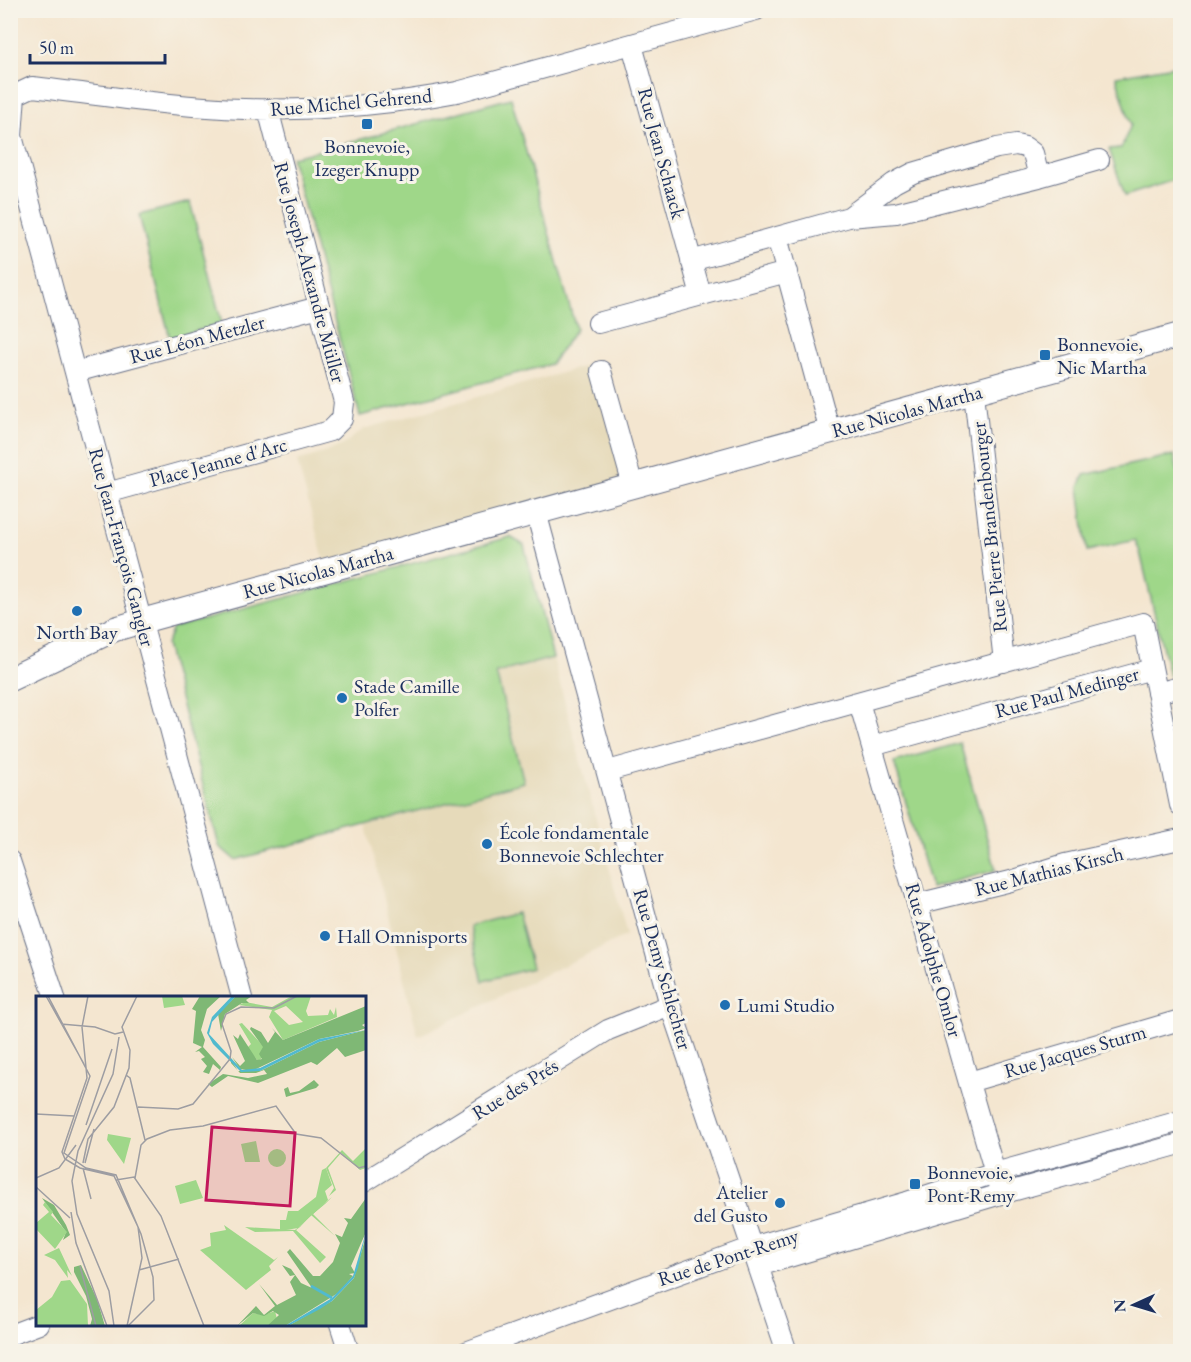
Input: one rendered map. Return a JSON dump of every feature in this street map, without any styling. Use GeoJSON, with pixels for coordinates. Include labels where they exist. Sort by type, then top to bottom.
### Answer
{"type":"FeatureCollection","features":[{"type":"Feature","properties":{"kind":"street","name":"Rue Michel Gehrend"},"geometry":{"type":"LineString","coordinates":[[13,94],[32,87],[187,105],[268,109],[369,105],[414,100],[457,92],[756,10]]}},
{"type":"Feature","properties":{"kind":"street","name":"Rue Jean Schaack"},"geometry":{"type":"LineString","coordinates":[[632,45],[701,295]]}},
{"type":"Feature","properties":{"kind":"street","name":"Rue Jean-François Gangler"},"geometry":{"type":"LineString","coordinates":[[13,94],[12,136],[241,996]]}},
{"type":"Feature","properties":{"kind":"street","name":"Rue Joseph-Alexandre Müller"},"geometry":{"type":"LineString","coordinates":[[268,109],[345,402],[342,419],[330,431]]}},
{"type":"Feature","properties":{"kind":"street"},"geometry":{"type":"LineString","coordinates":[[849,218],[894,183],[913,173],[997,148],[1016,145],[1025,147],[1033,153],[1039,177]]}},
{"type":"Feature","properties":{"kind":"street"},"geometry":{"type":"LineString","coordinates":[[692,261],[849,218],[896,213],[1100,160]]}},
{"type":"Feature","properties":{"kind":"street"},"geometry":{"type":"LineString","coordinates":[[777,237],[830,432]]}},
{"type":"Feature","properties":{"kind":"street"},"geometry":{"type":"LineString","coordinates":[[598,323],[787,272]]}},
{"type":"Feature","properties":{"kind":"street","name":"Rue Léon Metzler"},"geometry":{"type":"LineString","coordinates":[[75,372],[320,307]]}},
{"type":"Feature","properties":{"kind":"street","name":"Rue Nicolas Martha"},"geometry":{"type":"LineString","coordinates":[[10,679],[115,629],[142,621],[1180,335]]}},
{"type":"Feature","properties":{"kind":"street"},"geometry":{"type":"LineString","coordinates":[[601,371],[633,486]]}},
{"type":"Feature","properties":{"kind":"street","name":"Rue Pierre Brandenbourger"},"geometry":{"type":"LineString","coordinates":[[974,393],[1004,662]]}},
{"type":"Feature","properties":{"kind":"street","name":"Place Jeanne d'Arc"},"geometry":{"type":"LineString","coordinates":[[107,493],[330,431]]}},
{"type":"Feature","properties":{"kind":"street","name":"Rue Demy Schlechter"},"geometry":{"type":"LineString","coordinates":[[536,512],[670,1005],[787,1352]]}},
{"type":"Feature","properties":{"kind":"street","name":"Rue Paul Medinger"},"geometry":{"type":"LineString","coordinates":[[608,771],[1143,623],[1152,669],[872,746]]}},
{"type":"Feature","properties":{"kind":"street"},"geometry":{"type":"LineString","coordinates":[[1152,669],[1180,805]]}},
{"type":"Feature","properties":{"kind":"street"},"geometry":{"type":"LineString","coordinates":[[1157,693],[1180,687]]}},
{"type":"Feature","properties":{"kind":"street"},"geometry":{"type":"LineString","coordinates":[[859,702],[872,746]]}},
{"type":"Feature","properties":{"kind":"street","name":"Rue Adolphe Omlor"},"geometry":{"type":"LineString","coordinates":[[872,746],[995,1173]]}},
{"type":"Feature","properties":{"kind":"street","name":"Rue Mathias Kirsch"},"geometry":{"type":"LineString","coordinates":[[917,904],[1011,881],[1065,864],[1180,839]]}},
{"type":"Feature","properties":{"kind":"street"},"geometry":{"type":"LineString","coordinates":[[10,861],[54,996]]}},
{"type":"Feature","properties":{"kind":"street","name":"Rue des Prés"},"geometry":{"type":"LineString","coordinates":[[366,1181],[609,1030],[670,1005]]}},
{"type":"Feature","properties":{"kind":"street","name":"Rue Jacques Sturm"},"geometry":{"type":"LineString","coordinates":[[969,1082],[1180,1020]]}},
{"type":"Feature","properties":{"kind":"street","name":"Rue de Pont-Remy"},"geometry":{"type":"LineString","coordinates":[[466,1352],[752,1247],[908,1202],[995,1173],[1180,1121]]}},
{"type":"Feature","properties":{"kind":"street","name":"Rue de Pont-Remy"},"geometry":{"type":"LineString","coordinates":[[759,1266],[1180,1144]]}},
{"type":"Feature","properties":{"kind":"street"},"geometry":{"type":"LineString","coordinates":[[995,1173],[1001,1194]]}},
{"type":"Feature","properties":{"kind":"street"},"geometry":{"type":"LineString","coordinates":[[10,1335],[36,1325]]}},
{"type":"Feature","properties":{"kind":"street"},"geometry":{"type":"LineString","coordinates":[[341,1326],[349,1352]]}},
{"type":"Feature","properties":{"kind":"shaded area"},"geometry":{"type":"Polygon","coordinates":[[[593,364],[623,476],[614,485],[325,564],[297,461],[343,445],[364,429],[593,364]]]}},
{"type":"Feature","properties":{"kind":"shaded area","name":"École fondamentale Bonnevoie Schlechter"},"geometry":{"type":"Polygon","coordinates":[[[553,658],[627,935],[418,1036],[366,826],[524,782],[496,673],[553,658]]]}},
{"type":"Feature","properties":{"kind":"green space"},"geometry":{"type":"Polygon","coordinates":[[[1180,65],[1180,178],[1125,196],[1109,149],[1121,148],[1131,125],[1116,76],[1180,65]]]}},
{"type":"Feature","properties":{"kind":"green space"},"geometry":{"type":"Polygon","coordinates":[[[511,98],[576,329],[551,364],[360,416],[291,157],[511,98]]]}},
{"type":"Feature","properties":{"kind":"green space"},"geometry":{"type":"Polygon","coordinates":[[[190,202],[222,324],[170,338],[139,215],[190,202]]]}},
{"type":"Feature","properties":{"kind":"green space"},"geometry":{"type":"Polygon","coordinates":[[[1174,455],[1180,480],[1180,678],[1177,679],[1169,675],[1140,552],[1135,540],[1087,551],[1079,487],[1084,475],[1174,455]]]}},
{"type":"Feature","properties":{"kind":"green space","name":"Stade Camille Polfer"},"geometry":{"type":"Polygon","coordinates":[[[510,537],[524,545],[553,658],[496,673],[524,782],[235,860],[219,846],[166,645],[173,628],[510,537]]]}},
{"type":"Feature","properties":{"kind":"green space"},"geometry":{"type":"Polygon","coordinates":[[[960,743],[996,870],[931,888],[894,762],[960,743]]]}},
{"type":"Feature","properties":{"kind":"green space"},"geometry":{"type":"Polygon","coordinates":[[[517,913],[532,968],[483,981],[469,926],[517,913]]]}},
{"type":"Feature","properties":{"kind":"place","name":"Bonnevoie, Izeger Knupp"},"geometry":{"type":"Point","coordinates":[367,124]}},
{"type":"Feature","properties":{"kind":"place","name":"Bonnevoie, Nic Martha"},"geometry":{"type":"Point","coordinates":[1045,355]}},
{"type":"Feature","properties":{"kind":"place","name":"North Bay"},"geometry":{"type":"Point","coordinates":[77,611]}},
{"type":"Feature","properties":{"kind":"place","name":"Stade Camille Polfer"},"geometry":{"type":"Point","coordinates":[342,698]}},
{"type":"Feature","properties":{"kind":"place","name":"École fondamentale Bonnevoie Schlechter"},"geometry":{"type":"Point","coordinates":[487,844]}},
{"type":"Feature","properties":{"kind":"place","name":"Hall Omnisports"},"geometry":{"type":"Point","coordinates":[325,936]}},
{"type":"Feature","properties":{"kind":"place","name":"Lumi Studio"},"geometry":{"type":"Point","coordinates":[725,1005]}},
{"type":"Feature","properties":{"kind":"place","name":"Bonnevoie, Pont-Remy"},"geometry":{"type":"Point","coordinates":[915,1184]}},
{"type":"Feature","properties":{"kind":"place","name":"Atelier del Gusto"},"geometry":{"type":"Point","coordinates":[780,1203]}}]}
